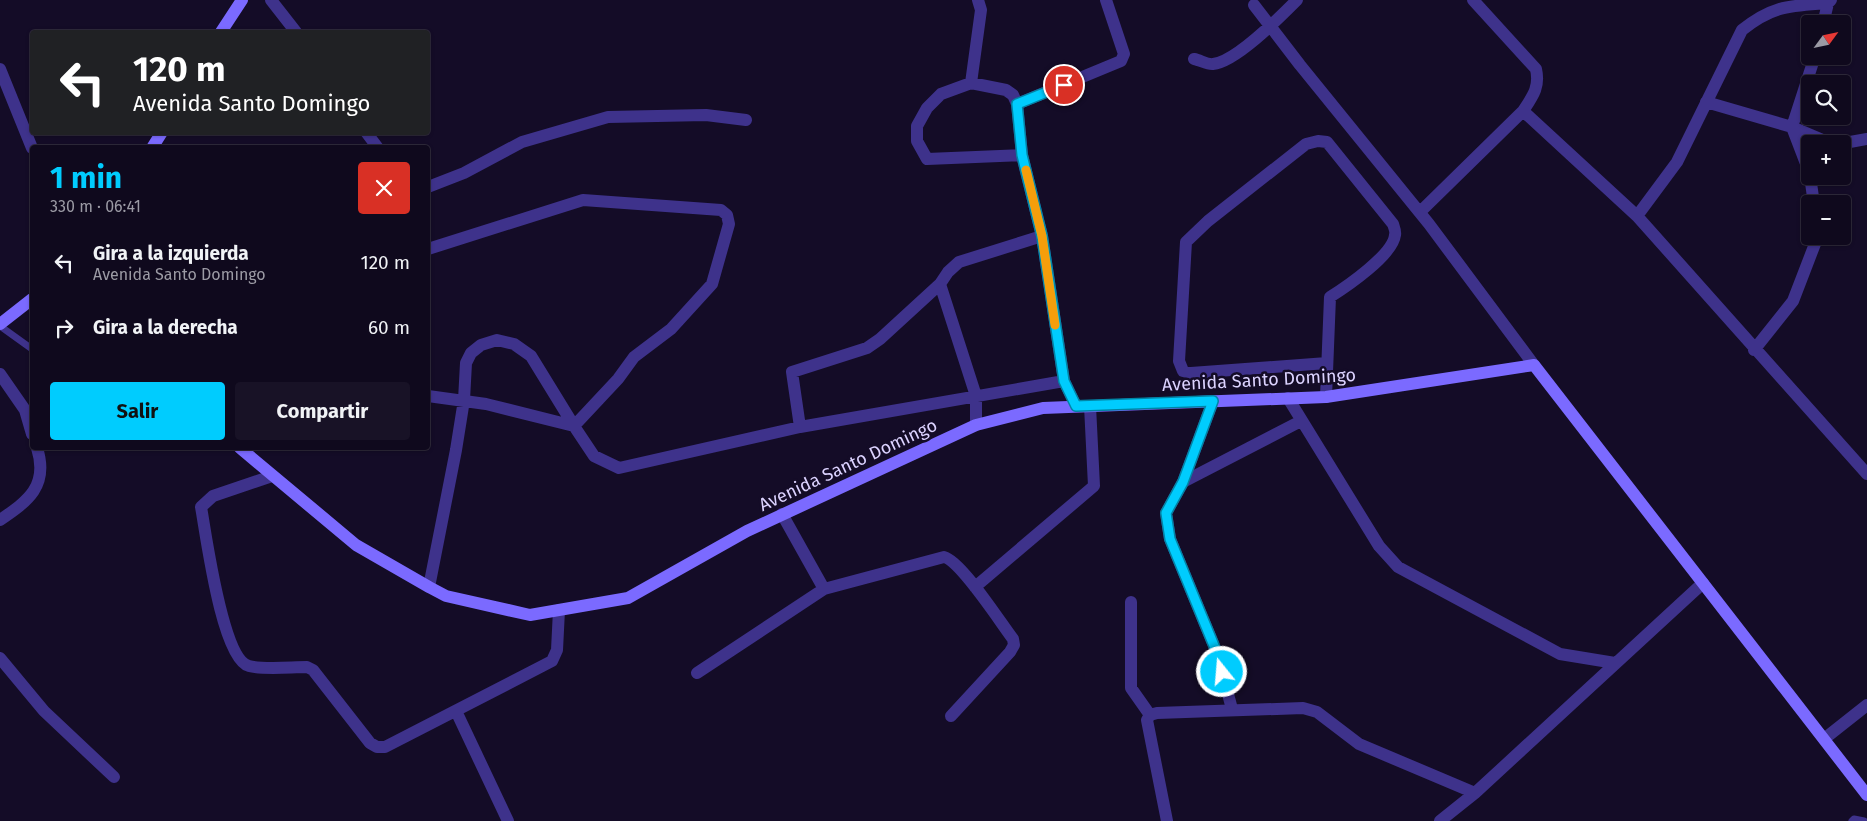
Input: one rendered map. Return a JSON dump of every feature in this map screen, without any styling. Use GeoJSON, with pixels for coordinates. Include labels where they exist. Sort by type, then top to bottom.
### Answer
{"type":"FeatureCollection","features":[{"type":"Feature","properties":{"kind":"street"},"geometry":{"type":"LineString","coordinates":[[222,30],[242,0]]}},
{"type":"Feature","properties":{"kind":"street"},"geometry":{"type":"LineString","coordinates":[[271,0],[294,30]]}},
{"type":"Feature","properties":{"kind":"street"},"geometry":{"type":"LineString","coordinates":[[971,84],[981,10],[978,0]]}},
{"type":"Feature","properties":{"kind":"street"},"geometry":{"type":"LineString","coordinates":[[1017,104],[1121,61],[1124,54],[1106,0]]}},
{"type":"Feature","properties":{"kind":"street"},"geometry":{"type":"LineString","coordinates":[[1194,59],[1212,64],[1226,60],[1271,27],[1298,0]]}},
{"type":"Feature","properties":{"kind":"street"},"geometry":{"type":"LineString","coordinates":[[1420,212],[1522,111],[1535,94],[1538,82],[1536,69],[1473,0]]}},
{"type":"Feature","properties":{"kind":"street"},"geometry":{"type":"LineString","coordinates":[[1637,216],[1677,162],[1742,30],[1759,16],[1782,3],[1830,1],[1826,15]]}},
{"type":"Feature","properties":{"kind":"street"},"geometry":{"type":"LineString","coordinates":[[1254,5],[1420,212],[1534,365],[1867,795]]}},
{"type":"Feature","properties":{"kind":"street"},"geometry":{"type":"LineString","coordinates":[[1801,151],[1792,127],[1812,65]]}},
{"type":"Feature","properties":{"kind":"street"},"geometry":{"type":"LineString","coordinates":[[0,69],[31,145]]}},
{"type":"Feature","properties":{"kind":"street"},"geometry":{"type":"LineString","coordinates":[[1022,155],[927,159],[917,141],[917,126],[927,108],[941,94],[971,84],[1006,90],[1013,95],[1017,104],[1022,155],[1042,236],[1064,381],[1076,406]]}},
{"type":"Feature","properties":{"kind":"street"},"geometry":{"type":"LineString","coordinates":[[1706,102],[1792,127],[1811,135]]}},
{"type":"Feature","properties":{"kind":"street"},"geometry":{"type":"LineString","coordinates":[[1522,111],[1637,216],[1754,350],[1867,474]]}},
{"type":"Feature","properties":{"kind":"street"},"geometry":{"type":"LineString","coordinates":[[430,186],[464,173],[522,142],[608,117],[706,115],[746,120]]}},
{"type":"Feature","properties":{"kind":"street"},"geometry":{"type":"LineString","coordinates":[[1851,142],[1867,139]]}},
{"type":"Feature","properties":{"kind":"street"},"geometry":{"type":"LineString","coordinates":[[1326,397],[1328,363],[1330,297],[1360,277],[1392,244],[1396,234],[1393,224],[1327,142],[1318,141],[1306,144],[1186,242],[1178,362],[1183,371],[1191,373],[1328,363]]}},
{"type":"Feature","properties":{"kind":"street"},"geometry":{"type":"LineString","coordinates":[[430,248],[583,200],[721,210],[727,215],[729,224],[712,284],[671,329],[634,357],[618,379],[574,426]]}},
{"type":"Feature","properties":{"kind":"street"},"geometry":{"type":"LineString","coordinates":[[800,427],[792,372],[867,348],[880,340],[940,284],[948,272],[959,262],[1042,236]]}},
{"type":"Feature","properties":{"kind":"street"},"geometry":{"type":"LineString","coordinates":[[1754,350],[1793,301],[1815,245]]}},
{"type":"Feature","properties":{"kind":"street"},"geometry":{"type":"LineString","coordinates":[[940,284],[976,396],[976,425]]}},
{"type":"Feature","properties":{"kind":"street"},"geometry":{"type":"LineString","coordinates":[[0,325],[30,301]]}},
{"type":"Feature","properties":{"kind":"street"},"geometry":{"type":"LineString","coordinates":[[429,587],[464,400],[466,363],[471,353],[481,345],[497,340],[514,344],[531,356],[594,456],[619,468],[800,427],[1064,381]]}},
{"type":"Feature","properties":{"kind":"street","name":"Avenida Santo Domingo"},"geometry":{"type":"LineString","coordinates":[[242,450],[356,545],[429,587],[446,596],[530,615],[628,598],[747,530],[976,425],[1044,408],[1326,397],[1534,365]]}},
{"type":"Feature","properties":{"kind":"street"},"geometry":{"type":"LineString","coordinates":[[0,374],[25,410],[30,427]]}},
{"type":"Feature","properties":{"kind":"street"},"geometry":{"type":"LineString","coordinates":[[430,396],[464,400],[574,426]]}},
{"type":"Feature","properties":{"kind":"street"},"geometry":{"type":"LineString","coordinates":[[1288,398],[1379,546],[1398,567],[1560,654],[1614,663]]}},
{"type":"Feature","properties":{"kind":"street"},"geometry":{"type":"LineString","coordinates":[[1213,401],[1183,482],[1166,513],[1170,539],[1217,653],[1232,709]]}},
{"type":"Feature","properties":{"kind":"street"},"geometry":{"type":"LineString","coordinates":[[975,587],[1094,486],[1090,406]]}},
{"type":"Feature","properties":{"kind":"street"},"geometry":{"type":"LineString","coordinates":[[1183,482],[1301,421]]}},
{"type":"Feature","properties":{"kind":"street"},"geometry":{"type":"LineString","coordinates":[[0,520],[28,501],[38,481],[40,460],[38,450]]}},
{"type":"Feature","properties":{"kind":"street"},"geometry":{"type":"LineString","coordinates":[[272,476],[213,496],[201,507],[220,611],[237,656],[249,666],[307,667],[313,670],[370,743],[377,747],[385,747],[552,661],[557,650],[559,610]]}},
{"type":"Feature","properties":{"kind":"street"},"geometry":{"type":"LineString","coordinates":[[782,514],[824,588]]}},
{"type":"Feature","properties":{"kind":"street"},"geometry":{"type":"LineString","coordinates":[[696,673],[824,588],[944,557],[950,559],[975,587],[1013,639],[1014,645],[1010,652],[950,716]]}},
{"type":"Feature","properties":{"kind":"street"},"geometry":{"type":"LineString","coordinates":[[1440,821],[1475,793],[1703,583]]}},
{"type":"Feature","properties":{"kind":"street"},"geometry":{"type":"LineString","coordinates":[[1131,602],[1131,688],[1150,715]]}},
{"type":"Feature","properties":{"kind":"street"},"geometry":{"type":"LineString","coordinates":[[0,658],[44,711],[114,777]]}},
{"type":"Feature","properties":{"kind":"street"},"geometry":{"type":"LineString","coordinates":[[1824,739],[1867,705]]}},
{"type":"Feature","properties":{"kind":"street"},"geometry":{"type":"LineString","coordinates":[[1167,821],[1146,720],[1150,715],[1232,709],[1303,708],[1317,712],[1359,744],[1475,793]]}},
{"type":"Feature","properties":{"kind":"street"},"geometry":{"type":"LineString","coordinates":[[456,710],[508,821]]}},
{"type":"Feature","properties":{"kind":"lane"},"geometry":{"type":"LineString","coordinates":[[0,325],[30,348]]}},
{"type":"Feature","properties":{"kind":"lane"},"geometry":{"type":"LineString","coordinates":[[1852,821],[1854,819],[1864,821]]}},
{"type":"Feature","properties":{"kind":"slow traffic"},"geometry":{"type":"LineString","coordinates":[[1026,170],[1042,236],[1055,325]]}},
{"type":"Feature","properties":{"kind":"route"},"geometry":{"type":"LineString","coordinates":[[1064,85],[1017,104],[1022,155],[1042,236],[1064,381],[1076,406],[1213,401],[1183,482],[1166,513],[1170,539],[1217,653],[1222,672]]}}]}
